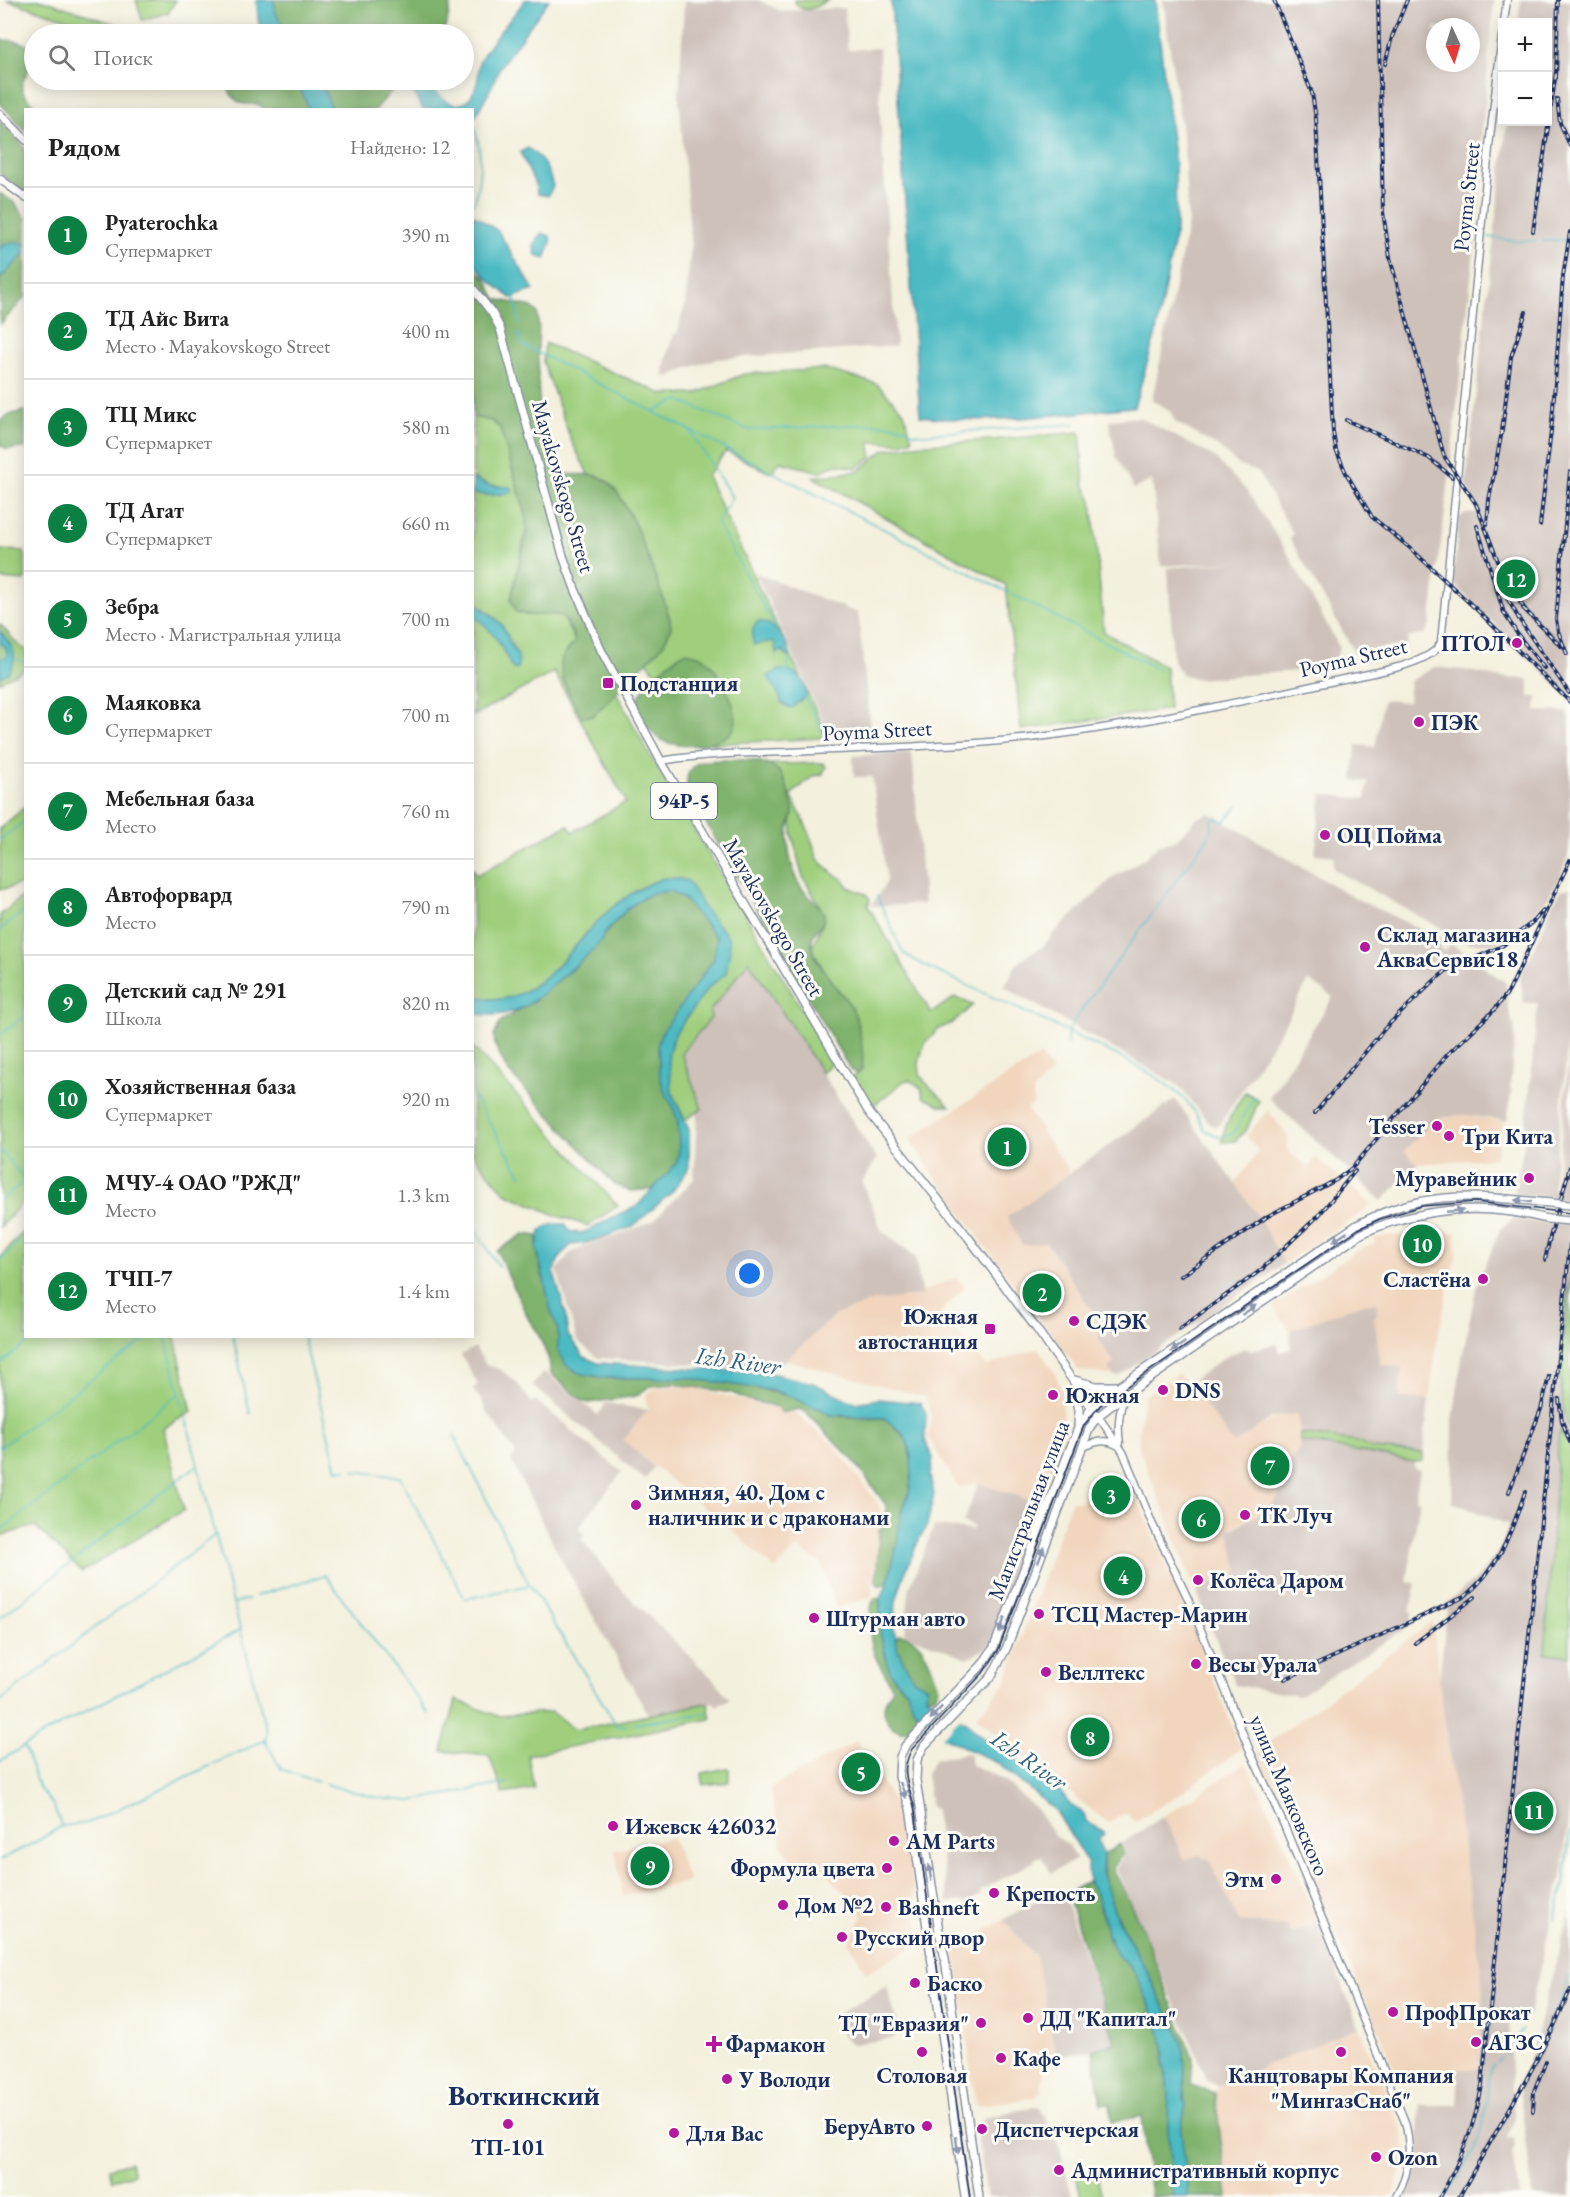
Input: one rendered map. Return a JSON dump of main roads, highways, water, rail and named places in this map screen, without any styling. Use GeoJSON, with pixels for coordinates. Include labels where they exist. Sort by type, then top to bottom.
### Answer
{"type":"FeatureCollection","features":[{"type":"Feature","properties":{"kind":"main road"},"geometry":{"type":"LineString","coordinates":[[1505,18],[1507,0]]}},
{"type":"Feature","properties":{"kind":"main road","name":"Poyma Street"},"geometry":{"type":"LineString","coordinates":[[661,761],[712,755],[910,747],[1044,737],[1186,712],[1392,668],[1417,662],[1433,655],[1441,642],[1499,72]]}},
{"type":"Feature","properties":{"kind":"main road"},"geometry":{"type":"LineString","coordinates":[[0,114],[24,138]]}},
{"type":"Feature","properties":{"kind":"main road"},"geometry":{"type":"LineString","coordinates":[[0,179],[24,197]]}},
{"type":"Feature","properties":{"kind":"main road","name":"Mayakovskogo Street"},"geometry":{"type":"LineString","coordinates":[[474,290],[500,328],[563,556],[575,589],[601,650],[661,761],[868,1111],[968,1237],[1098,1416]]}},
{"type":"Feature","properties":{"kind":"main road","name":"Магистральная улица"},"geometry":{"type":"LineString","coordinates":[[965,2197],[913,1828],[898,1767],[905,1746],[981,1666],[994,1647],[1078,1428],[1092,1407],[1120,1386],[1357,1225],[1377,1214],[1417,1201],[1476,1196],[1570,1206]]}},
{"type":"Feature","properties":{"kind":"main road"},"geometry":{"type":"LineString","coordinates":[[1494,1210],[1496,1198]]}},
{"type":"Feature","properties":{"kind":"main road","name":"Магистральная улица"},"geometry":{"type":"LineString","coordinates":[[979,2197],[945,1959],[916,1780],[917,1760],[924,1746],[991,1677],[1007,1647],[1090,1427],[1098,1416],[1124,1395],[1361,1234],[1388,1223],[1423,1215],[1474,1209],[1570,1221]]}},
{"type":"Feature","properties":{"kind":"main road"},"geometry":{"type":"LineString","coordinates":[[1078,1428],[1078,1398],[1074,1380],[1096,1386],[1120,1386]]}},
{"type":"Feature","properties":{"kind":"main road"},"geometry":{"type":"LineString","coordinates":[[1081,1448],[1101,1441],[1107,1441],[1120,1447],[1118,1420],[1124,1395]]}},
{"type":"Feature","properties":{"kind":"main road","name":"улица Маяковского"},"geometry":{"type":"LineString","coordinates":[[1098,1416],[1120,1447],[1152,1523],[1190,1603],[1250,1751],[1284,1825],[1405,2122],[1411,2149],[1407,2175],[1396,2197]]}},
{"type":"Feature","properties":{"kind":"main road"},"geometry":{"type":"LineString","coordinates":[[931,1948],[941,1942]]}},
{"type":"Feature","properties":{"kind":"water"},"geometry":{"type":"Polygon","coordinates":[[[256,0],[274,0],[275,12],[282,24],[259,24],[256,0]]]}},
{"type":"Feature","properties":{"kind":"water"},"geometry":{"type":"Polygon","coordinates":[[[525,0],[549,0],[500,67],[474,117],[474,108],[422,108],[414,90],[435,90],[441,97],[454,104],[467,101],[477,83],[480,60],[525,0]]]}},
{"type":"Feature","properties":{"kind":"water"},"geometry":{"type":"Polygon","coordinates":[[[891,0],[1155,0],[1175,164],[1176,229],[1156,333],[1134,407],[1000,419],[946,419],[920,416],[891,0]]]}},
{"type":"Feature","properties":{"kind":"water"},"geometry":{"type":"Polygon","coordinates":[[[301,90],[324,90],[331,108],[309,108],[301,90]]]}},
{"type":"Feature","properties":{"kind":"water"},"geometry":{"type":"Polygon","coordinates":[[[528,148],[538,156],[549,174],[553,186],[548,196],[537,194],[536,186],[520,152],[528,148]]]}},
{"type":"Feature","properties":{"kind":"water"},"geometry":{"type":"Polygon","coordinates":[[[474,215],[498,231],[534,290],[511,298],[490,281],[474,263],[474,215]]]}},
{"type":"Feature","properties":{"kind":"water"},"geometry":{"type":"Polygon","coordinates":[[[542,233],[550,236],[551,243],[545,259],[536,255],[534,248],[536,240],[542,233]]]}},
{"type":"Feature","properties":{"kind":"water"},"geometry":{"type":"Polygon","coordinates":[[[12,242],[24,243],[24,254],[0,279],[0,247],[12,242]]]}},
{"type":"Feature","properties":{"kind":"water"},"geometry":{"type":"Polygon","coordinates":[[[474,479],[488,486],[511,487],[513,491],[489,495],[475,494],[474,479]]]}},
{"type":"Feature","properties":{"kind":"water"},"geometry":{"type":"Polygon","coordinates":[[[474,602],[496,619],[504,629],[518,659],[516,670],[512,668],[501,645],[474,616],[474,602]]]}},
{"type":"Feature","properties":{"kind":"water"},"geometry":{"type":"Polygon","coordinates":[[[759,621],[770,625],[780,634],[787,646],[790,658],[783,650],[776,654],[773,641],[754,645],[753,632],[759,621]]]}},
{"type":"Feature","properties":{"kind":"water"},"geometry":{"type":"Polygon","coordinates":[[[0,631],[11,646],[14,659],[8,673],[0,677],[0,660],[7,655],[6,648],[0,642],[0,631]]]}},
{"type":"Feature","properties":{"kind":"water"},"geometry":{"type":"Polygon","coordinates":[[[779,670],[795,673],[805,685],[806,696],[792,708],[781,702],[768,676],[779,670]]]}},
{"type":"Feature","properties":{"kind":"water","name":"Izh River"},"geometry":{"type":"Polygon","coordinates":[[[664,878],[688,881],[703,907],[728,937],[730,951],[726,973],[708,988],[676,1032],[668,1053],[672,1093],[689,1130],[687,1171],[672,1192],[632,1227],[586,1243],[571,1245],[559,1258],[554,1273],[565,1312],[568,1335],[584,1357],[598,1363],[770,1373],[813,1383],[855,1403],[878,1399],[920,1403],[926,1413],[925,1440],[933,1458],[930,1476],[934,1494],[926,1529],[920,1537],[896,1601],[894,1629],[898,1651],[913,1679],[927,1687],[926,1696],[949,1713],[965,1721],[977,1733],[1013,1757],[1031,1773],[1060,1791],[1070,1805],[1084,1815],[1086,1821],[1105,1833],[1098,1839],[1103,1855],[1102,1874],[1117,1919],[1146,1969],[1181,2040],[1186,2104],[1181,2131],[1189,2197],[1174,2197],[1171,2182],[1168,2131],[1169,2094],[1164,2064],[1165,2050],[1160,2030],[1137,1976],[1130,1966],[1119,1958],[1107,1936],[1096,1894],[1089,1884],[1088,1864],[1056,1811],[997,1763],[931,1731],[913,1707],[907,1691],[890,1672],[881,1635],[880,1599],[888,1582],[897,1545],[901,1513],[909,1494],[912,1473],[910,1449],[903,1433],[884,1418],[831,1415],[775,1391],[688,1378],[606,1378],[579,1373],[566,1365],[558,1350],[558,1329],[551,1311],[537,1248],[541,1230],[550,1225],[566,1224],[569,1231],[580,1233],[590,1230],[636,1207],[676,1164],[679,1153],[678,1121],[660,1077],[658,1043],[661,1034],[714,959],[717,938],[683,898],[670,891],[652,893],[628,908],[592,950],[531,1003],[500,1015],[474,1013],[474,995],[491,999],[509,998],[526,991],[557,967],[610,910],[645,886],[664,878]]]}},
{"type":"Feature","properties":{"kind":"waterway"},"geometry":{"type":"LineString","coordinates":[[474,126],[480,161],[474,202]]}},
{"type":"Feature","properties":{"kind":"waterway"},"geometry":{"type":"LineString","coordinates":[[1488,237],[1537,241]]}},
{"type":"Feature","properties":{"kind":"waterway"},"geometry":{"type":"LineString","coordinates":[[1542,241],[1565,240]]}},
{"type":"Feature","properties":{"kind":"waterway"},"geometry":{"type":"LineString","coordinates":[[514,295],[519,323]]}},
{"type":"Feature","properties":{"kind":"waterway"},"geometry":{"type":"LineString","coordinates":[[519,333],[521,344],[1160,670]]}},
{"type":"Feature","properties":{"kind":"waterway"},"geometry":{"type":"LineString","coordinates":[[655,411],[678,400],[749,430],[879,424],[904,427],[913,433],[924,434],[1075,424]]}},
{"type":"Feature","properties":{"kind":"waterway"},"geometry":{"type":"LineString","coordinates":[[688,428],[732,497],[717,523],[777,630]]}},
{"type":"Feature","properties":{"kind":"waterway"},"geometry":{"type":"LineString","coordinates":[[787,669],[790,656]]}},
{"type":"Feature","properties":{"kind":"waterway"},"geometry":{"type":"LineString","coordinates":[[15,659],[24,662]]}},
{"type":"Feature","properties":{"kind":"waterway"},"geometry":{"type":"LineString","coordinates":[[805,697],[826,738]]}},
{"type":"Feature","properties":{"kind":"waterway"},"geometry":{"type":"LineString","coordinates":[[877,896],[903,953],[923,965],[1068,1032],[1207,839],[1212,829],[1211,821],[1216,818],[1224,822],[1238,806]]}},
{"type":"Feature","properties":{"kind":"waterway"},"geometry":{"type":"LineString","coordinates":[[0,840],[24,822]]}},
{"type":"Feature","properties":{"kind":"waterway"},"geometry":{"type":"LineString","coordinates":[[0,930],[24,912]]}},
{"type":"Feature","properties":{"kind":"waterway"},"geometry":{"type":"LineString","coordinates":[[0,1035],[24,1017]]}},
{"type":"Feature","properties":{"kind":"waterway"},"geometry":{"type":"LineString","coordinates":[[1067,1044],[1068,1032],[1146,1071],[1183,1098],[1196,1113],[1204,1130],[1220,1137],[1233,1134],[1254,1097]]}},
{"type":"Feature","properties":{"kind":"waterway"},"geometry":{"type":"LineString","coordinates":[[474,1097],[522,1176]]}},
{"type":"Feature","properties":{"kind":"waterway"},"geometry":{"type":"LineString","coordinates":[[0,1150],[24,1179]]}},
{"type":"Feature","properties":{"kind":"waterway"},"geometry":{"type":"LineString","coordinates":[[0,1200],[24,1182]]}},
{"type":"Feature","properties":{"kind":"waterway"},"geometry":{"type":"LineString","coordinates":[[474,1228],[499,1267]]}},
{"type":"Feature","properties":{"kind":"waterway"},"geometry":{"type":"LineString","coordinates":[[0,1261],[24,1236]]}},
{"type":"Feature","properties":{"kind":"waterway"},"geometry":{"type":"LineString","coordinates":[[0,1364],[34,1338]]}},
{"type":"Feature","properties":{"kind":"waterway"},"geometry":{"type":"LineString","coordinates":[[0,1447],[147,1338]]}},
{"type":"Feature","properties":{"kind":"waterway"},"geometry":{"type":"LineString","coordinates":[[166,1338],[233,1603],[249,1599]]}},
{"type":"Feature","properties":{"kind":"waterway"},"geometry":{"type":"LineString","coordinates":[[233,1338],[250,1414]]}},
{"type":"Feature","properties":{"kind":"waterway"},"geometry":{"type":"LineString","coordinates":[[304,1338],[337,1469],[346,1470]]}},
{"type":"Feature","properties":{"kind":"waterway"},"geometry":{"type":"LineString","coordinates":[[0,1531],[180,1393]]}},
{"type":"Feature","properties":{"kind":"waterway"},"geometry":{"type":"LineString","coordinates":[[454,1435],[529,1584]]}},
{"type":"Feature","properties":{"kind":"waterway"},"geometry":{"type":"LineString","coordinates":[[0,1618],[196,1466]]}},
{"type":"Feature","properties":{"kind":"waterway"},"geometry":{"type":"LineString","coordinates":[[354,1471],[400,1477],[465,1599],[530,1585],[617,1726],[626,1725]]}},
{"type":"Feature","properties":{"kind":"waterway"},"geometry":{"type":"LineString","coordinates":[[0,1701],[215,1535]]}},
{"type":"Feature","properties":{"kind":"waterway"},"geometry":{"type":"LineString","coordinates":[[256,1596],[325,1575],[429,1714]]}},
{"type":"Feature","properties":{"kind":"waterway"},"geometry":{"type":"LineString","coordinates":[[234,1605],[267,1733],[265,1740],[281,1769],[318,1782]]}},
{"type":"Feature","properties":{"kind":"waterway"},"geometry":{"type":"LineString","coordinates":[[0,1761],[47,1732],[240,1630]]}},
{"type":"Feature","properties":{"kind":"waterway"},"geometry":{"type":"LineString","coordinates":[[634,1724],[707,1713]]}},
{"type":"Feature","properties":{"kind":"waterway"},"geometry":{"type":"LineString","coordinates":[[0,1860],[62,1826],[88,1823],[265,1740]]}},
{"type":"Feature","properties":{"kind":"waterway"},"geometry":{"type":"LineString","coordinates":[[24,1746],[39,1788],[53,1805],[61,1825]]}},
{"type":"Feature","properties":{"kind":"waterway"},"geometry":{"type":"LineString","coordinates":[[325,1784],[378,1798],[411,1801],[508,1783]]}},
{"type":"Feature","properties":{"kind":"waterway"},"geometry":{"type":"LineString","coordinates":[[1555,1919],[1564,1885],[1570,1831]]}},
{"type":"Feature","properties":{"kind":"waterway"},"geometry":{"type":"LineString","coordinates":[[1531,2048],[1539,2049],[1570,1976]]}},
{"type":"Feature","properties":{"kind":"waterway"},"geometry":{"type":"LineString","coordinates":[[1506,2054],[1513,2047],[1522,2030]]}},
{"type":"Feature","properties":{"kind":"waterway"},"geometry":{"type":"LineString","coordinates":[[1514,2047],[1522,2047]]}},
{"type":"Feature","properties":{"kind":"waterway"},"geometry":{"type":"LineString","coordinates":[[1497,2062],[1500,2058]]}},
{"type":"Feature","properties":{"kind":"waterway"},"geometry":{"type":"LineString","coordinates":[[1446,2197],[1473,2152],[1482,2129],[1493,2065]]}},
{"type":"Feature","properties":{"kind":"tram line"},"geometry":{"type":"LineString","coordinates":[[970,2197],[914,1806],[906,1778],[906,1764],[912,1749],[983,1673],[998,1651],[1084,1425],[1102,1403],[1358,1229],[1380,1219],[1422,1206],[1475,1202],[1570,1213]]}},
{"type":"Feature","properties":{"kind":"railway"},"geometry":{"type":"LineString","coordinates":[[1274,0],[1312,93],[1316,119],[1333,432],[1336,450],[1346,473],[1372,517],[1410,548],[1476,609],[1570,702]]}},
{"type":"Feature","properties":{"kind":"railway"},"geometry":{"type":"LineString","coordinates":[[1378,0],[1383,212],[1390,258],[1444,456],[1476,504],[1501,569],[1514,594],[1527,612]]}},
{"type":"Feature","properties":{"kind":"railway"},"geometry":{"type":"LineString","coordinates":[[1385,64],[1392,37],[1407,0]]}},
{"type":"Feature","properties":{"kind":"railway"},"geometry":{"type":"LineString","coordinates":[[1556,78],[1558,0]]}},
{"type":"Feature","properties":{"kind":"railway"},"geometry":{"type":"LineString","coordinates":[[1533,231],[1556,72]]}},
{"type":"Feature","properties":{"kind":"railway"},"geometry":{"type":"LineString","coordinates":[[1557,99],[1560,123],[1570,146]]}},
{"type":"Feature","properties":{"kind":"railway"},"geometry":{"type":"LineString","coordinates":[[1540,525],[1552,422],[1563,276],[1570,232]]}},
{"type":"Feature","properties":{"kind":"railway"},"geometry":{"type":"LineString","coordinates":[[1487,524],[1511,357],[1526,312]]}},
{"type":"Feature","properties":{"kind":"railway"},"geometry":{"type":"LineString","coordinates":[[1346,420],[1429,458],[1452,477]]}},
{"type":"Feature","properties":{"kind":"railway"},"geometry":{"type":"LineString","coordinates":[[1567,654],[1556,619],[1570,472]]}},
{"type":"Feature","properties":{"kind":"railway"},"geometry":{"type":"LineString","coordinates":[[1477,526],[1504,613],[1544,668]]}},
{"type":"Feature","properties":{"kind":"railway"},"geometry":{"type":"LineString","coordinates":[[1504,592],[1519,619],[1569,693]]}},
{"type":"Feature","properties":{"kind":"railway"},"geometry":{"type":"LineString","coordinates":[[1523,608],[1561,646]]}},
{"type":"Feature","properties":{"kind":"railway"},"geometry":{"type":"LineString","coordinates":[[1181,1276],[1268,1216],[1336,1180],[1353,1167],[1447,1055],[1495,1009],[1509,991],[1570,860]]}},
{"type":"Feature","properties":{"kind":"railway"},"geometry":{"type":"LineString","coordinates":[[1315,1113],[1386,1027],[1435,980],[1446,971],[1502,946],[1543,911]]}},
{"type":"Feature","properties":{"kind":"railway"},"geometry":{"type":"LineString","coordinates":[[1545,1260],[1570,1167]]}},
{"type":"Feature","properties":{"kind":"railway"},"geometry":{"type":"LineString","coordinates":[[1179,1329],[1261,1270],[1319,1215],[1355,1171]]}},
{"type":"Feature","properties":{"kind":"railway"},"geometry":{"type":"LineString","coordinates":[[1440,2197],[1466,2143],[1482,2085],[1570,1244]]}},
{"type":"Feature","properties":{"kind":"railway"},"geometry":{"type":"LineString","coordinates":[[1509,1492],[1541,1409],[1549,1376]]}},
{"type":"Feature","properties":{"kind":"railway"},"geometry":{"type":"LineString","coordinates":[[1559,1399],[1562,1421],[1570,1442]]}},
{"type":"Feature","properties":{"kind":"railway"},"geometry":{"type":"LineString","coordinates":[[1285,1679],[1464,1597],[1487,1574],[1495,1562],[1509,1536],[1525,1492]]}},
{"type":"Feature","properties":{"kind":"railway"},"geometry":{"type":"LineString","coordinates":[[1415,1643],[1475,1597]]}},
{"type":"Feature","properties":{"kind":"railway"},"geometry":{"type":"LineString","coordinates":[[1459,2197],[1532,2069],[1570,1990]]}},
{"type":"Feature","properties":{"kind":"railway"},"geometry":{"type":"LineString","coordinates":[[1533,2111],[1534,2091],[1546,2061]]}},
{"type":"Feature","properties":{"kind":"place","name":"ТЧП-7"},"geometry":{"type":"Point","coordinates":[1516,579]}},
{"type":"Feature","properties":{"kind":"place","name":"ПТОЛ"},"geometry":{"type":"Point","coordinates":[1517,643]}},
{"type":"Feature","properties":{"kind":"place","name":"Подстанция"},"geometry":{"type":"Point","coordinates":[608,683]}},
{"type":"Feature","properties":{"kind":"place","name":"ПЭК"},"geometry":{"type":"Point","coordinates":[1419,722]}},
{"type":"Feature","properties":{"kind":"place","name":"ОЦ Пойма"},"geometry":{"type":"Point","coordinates":[1325,835]}},
{"type":"Feature","properties":{"kind":"place","name":"Склад магазина АкваСервис18"},"geometry":{"type":"Point","coordinates":[1365,947]}},
{"type":"Feature","properties":{"kind":"place","name":"Tesser"},"geometry":{"type":"Point","coordinates":[1437,1126]}},
{"type":"Feature","properties":{"kind":"place","name":"Три Кита"},"geometry":{"type":"Point","coordinates":[1449,1136]}},
{"type":"Feature","properties":{"kind":"place","name":"Pyaterochka"},"geometry":{"type":"Point","coordinates":[1007,1147]}},
{"type":"Feature","properties":{"kind":"place","name":"Муравейник"},"geometry":{"type":"Point","coordinates":[1529,1178]}},
{"type":"Feature","properties":{"kind":"place","name":"Хозяйственная база"},"geometry":{"type":"Point","coordinates":[1422,1244]}},
{"type":"Feature","properties":{"kind":"place","name":"Сластёна"},"geometry":{"type":"Point","coordinates":[1483,1279]}},
{"type":"Feature","properties":{"kind":"place","name":"ТД Айс Вита"},"geometry":{"type":"Point","coordinates":[1042,1293]}},
{"type":"Feature","properties":{"kind":"place","name":"СДЭК"},"geometry":{"type":"Point","coordinates":[1074,1321]}},
{"type":"Feature","properties":{"kind":"place","name":"Южная автостанция"},"geometry":{"type":"Point","coordinates":[990,1329]}},
{"type":"Feature","properties":{"kind":"place","name":"DNS"},"geometry":{"type":"Point","coordinates":[1163,1390]}},
{"type":"Feature","properties":{"kind":"place","name":"Южная"},"geometry":{"type":"Point","coordinates":[1053,1395]}},
{"type":"Feature","properties":{"kind":"place","name":"Мебельная база"},"geometry":{"type":"Point","coordinates":[1270,1466]}},
{"type":"Feature","properties":{"kind":"place","name":"ТЦ Микс"},"geometry":{"type":"Point","coordinates":[1111,1495]}},
{"type":"Feature","properties":{"kind":"place","name":"Зимняя, 40. Дом с наличник и с драконами"},"geometry":{"type":"Point","coordinates":[636,1505]}},
{"type":"Feature","properties":{"kind":"place","name":"ТК Луч"},"geometry":{"type":"Point","coordinates":[1245,1515]}},
{"type":"Feature","properties":{"kind":"place","name":"Маяковка"},"geometry":{"type":"Point","coordinates":[1201,1519]}},
{"type":"Feature","properties":{"kind":"place","name":"ТД Агат"},"geometry":{"type":"Point","coordinates":[1123,1576]}},
{"type":"Feature","properties":{"kind":"place","name":"Колёса Даром"},"geometry":{"type":"Point","coordinates":[1198,1580]}},
{"type":"Feature","properties":{"kind":"place","name":"ТСЦ Мастер-Марин"},"geometry":{"type":"Point","coordinates":[1039,1614]}},
{"type":"Feature","properties":{"kind":"place","name":"Штурман авто"},"geometry":{"type":"Point","coordinates":[814,1618]}},
{"type":"Feature","properties":{"kind":"place","name":"Весы Урала"},"geometry":{"type":"Point","coordinates":[1196,1664]}},
{"type":"Feature","properties":{"kind":"place","name":"Веллтекс"},"geometry":{"type":"Point","coordinates":[1046,1672]}},
{"type":"Feature","properties":{"kind":"place","name":"Автофорвард"},"geometry":{"type":"Point","coordinates":[1090,1737]}},
{"type":"Feature","properties":{"kind":"place","name":"Зебра"},"geometry":{"type":"Point","coordinates":[861,1772]}},
{"type":"Feature","properties":{"kind":"place","name":"МЧУ-4 ОАО \"РЖД\""},"geometry":{"type":"Point","coordinates":[1534,1811]}},
{"type":"Feature","properties":{"kind":"place","name":"Ижевск 426032"},"geometry":{"type":"Point","coordinates":[613,1826]}},
{"type":"Feature","properties":{"kind":"place","name":"AM Parts"},"geometry":{"type":"Point","coordinates":[894,1841]}},
{"type":"Feature","properties":{"kind":"place","name":"Детский сад № 291"},"geometry":{"type":"Point","coordinates":[650,1866]}},
{"type":"Feature","properties":{"kind":"place","name":"Формула цвета"},"geometry":{"type":"Point","coordinates":[887,1868]}},
{"type":"Feature","properties":{"kind":"place","name":"Этм"},"geometry":{"type":"Point","coordinates":[1276,1879]}},
{"type":"Feature","properties":{"kind":"place","name":"Крепость"},"geometry":{"type":"Point","coordinates":[994,1893]}},
{"type":"Feature","properties":{"kind":"place","name":"Дом №2"},"geometry":{"type":"Point","coordinates":[783,1905]}},
{"type":"Feature","properties":{"kind":"place","name":"Bashneft"},"geometry":{"type":"Point","coordinates":[886,1907]}},
{"type":"Feature","properties":{"kind":"place","name":"Русский двор"},"geometry":{"type":"Point","coordinates":[842,1937]}},
{"type":"Feature","properties":{"kind":"place","name":"Баско"},"geometry":{"type":"Point","coordinates":[915,1983]}},
{"type":"Feature","properties":{"kind":"place","name":"ПрофПрокат"},"geometry":{"type":"Point","coordinates":[1393,2012]}},
{"type":"Feature","properties":{"kind":"place","name":"ДД \"Капитал\""},"geometry":{"type":"Point","coordinates":[1028,2018]}},
{"type":"Feature","properties":{"kind":"place","name":"ТД \"Евразия\""},"geometry":{"type":"Point","coordinates":[981,2023]}},
{"type":"Feature","properties":{"kind":"place","name":"АГЗС"},"geometry":{"type":"Point","coordinates":[1476,2042]}},
{"type":"Feature","properties":{"kind":"place","name":"Фармакон"},"geometry":{"type":"Point","coordinates":[714,2044]}},
{"type":"Feature","properties":{"kind":"place","name":"Столовая"},"geometry":{"type":"Point","coordinates":[922,2052]}},
{"type":"Feature","properties":{"kind":"place","name":"Канцтовары Компания \"МингазСнаб\""},"geometry":{"type":"Point","coordinates":[1341,2052]}},
{"type":"Feature","properties":{"kind":"place","name":"Кафе"},"geometry":{"type":"Point","coordinates":[1001,2058]}},
{"type":"Feature","properties":{"kind":"place","name":"У Володи"},"geometry":{"type":"Point","coordinates":[727,2079]}},
{"type":"Feature","properties":{"kind":"place","name":"ТП-101"},"geometry":{"type":"Point","coordinates":[508,2124]}},
{"type":"Feature","properties":{"kind":"place","name":"БеруАвто"},"geometry":{"type":"Point","coordinates":[927,2126]}},
{"type":"Feature","properties":{"kind":"place","name":"Диспетчерская"},"geometry":{"type":"Point","coordinates":[982,2129]}},
{"type":"Feature","properties":{"kind":"place","name":"Для Вас"},"geometry":{"type":"Point","coordinates":[674,2133]}},
{"type":"Feature","properties":{"kind":"place","name":"Ozon"},"geometry":{"type":"Point","coordinates":[1376,2157]}},
{"type":"Feature","properties":{"kind":"place","name":"Административный корпус"},"geometry":{"type":"Point","coordinates":[1059,2170]}},
{"type":"Feature","properties":{"kind":"district","name":"Воткинский"},"geometry":{"type":"Point","coordinates":[524,2095]}}]}
